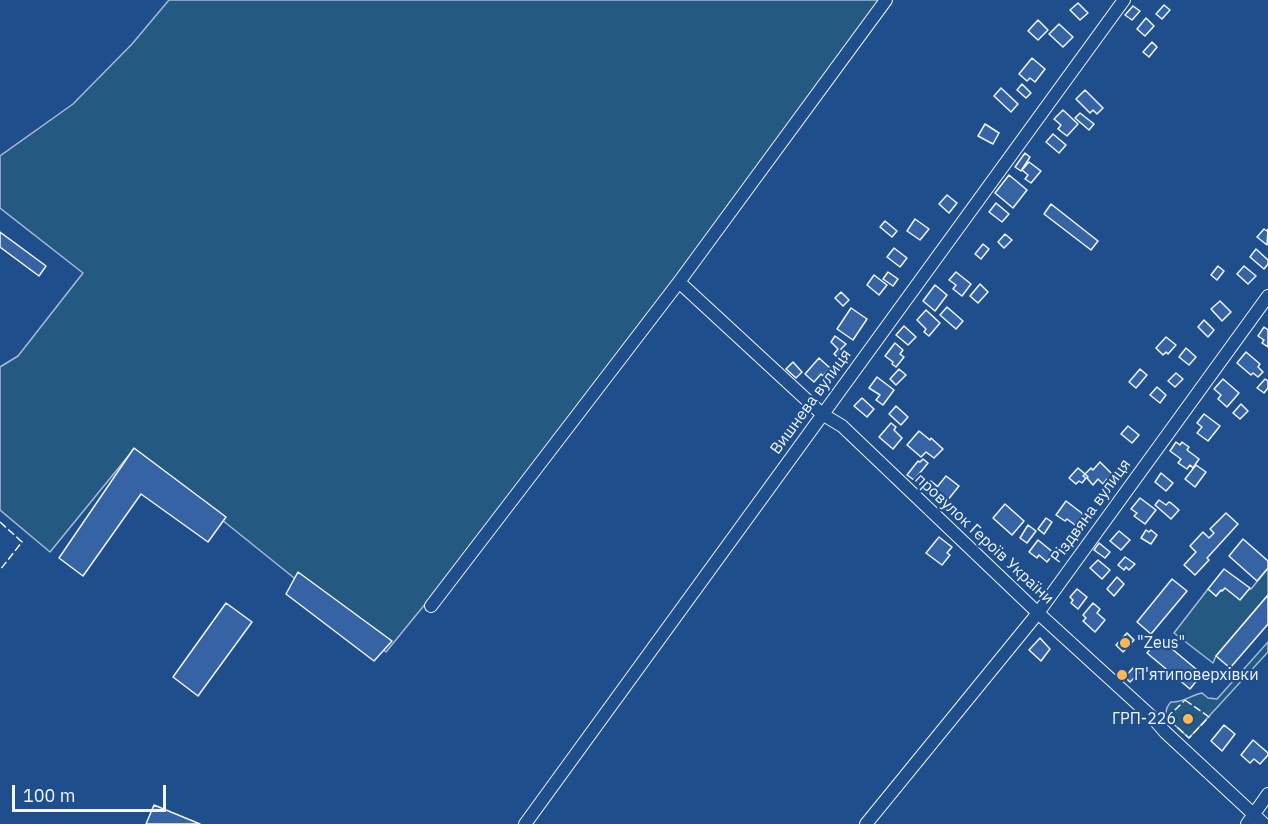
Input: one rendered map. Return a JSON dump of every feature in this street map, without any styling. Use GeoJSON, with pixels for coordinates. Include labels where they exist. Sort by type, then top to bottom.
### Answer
{"type":"FeatureCollection","features":[{"type":"Feature","properties":{"kind":"street"},"geometry":{"type":"LineString","coordinates":[[431,606],[679,282],[886,0]]}},
{"type":"Feature","properties":{"kind":"street","name":"Вишнева вулиця"},"geometry":{"type":"LineString","coordinates":[[525,824],[1124,0]]}},
{"type":"Feature","properties":{"kind":"street","name":"провулок Героїв України"},"geometry":{"type":"LineString","coordinates":[[679,282],[822,414],[842,426],[1038,613],[1152,717],[1250,819],[1264,824]]}},
{"type":"Feature","properties":{"kind":"street","name":"Різдвяна вулиця"},"geometry":{"type":"LineString","coordinates":[[866,824],[1038,613],[1268,296]]}},
{"type":"Feature","properties":{"kind":"street"},"geometry":{"type":"LineString","coordinates":[[1250,819],[1268,795]]}},
{"type":"Feature","properties":{"kind":"shaded area"},"geometry":{"type":"Polygon","coordinates":[[[169,0],[886,0],[541,462],[386,652],[134,449],[50,552],[0,510],[0,367],[18,356],[83,273],[0,208],[0,156],[73,104],[132,44],[169,0]]]}},
{"type":"Feature","properties":{"kind":"shaded area"},"geometry":{"type":"Polygon","coordinates":[[[1268,568],[1268,595],[1216,656],[1213,663],[1174,633],[1208,589],[1216,596],[1225,588],[1251,589],[1268,568]]]}},
{"type":"Feature","properties":{"kind":"shaded area"},"geometry":{"type":"Polygon","coordinates":[[[1268,642],[1268,652],[1189,738],[1167,718],[1168,705],[1171,702],[1202,693],[1208,698],[1217,699],[1268,642]]]}},
{"type":"Feature","properties":{"kind":"building"},"geometry":{"type":"Polygon","coordinates":[[[1078,3],[1088,13],[1080,20],[1070,10],[1078,3]]]}},
{"type":"Feature","properties":{"kind":"building"},"geometry":{"type":"Polygon","coordinates":[[[1164,5],[1170,10],[1162,19],[1156,14],[1164,5]]]}},
{"type":"Feature","properties":{"kind":"building"},"geometry":{"type":"Polygon","coordinates":[[[1133,6],[1140,11],[1132,20],[1125,15],[1133,6]]]}},
{"type":"Feature","properties":{"kind":"building"},"geometry":{"type":"Polygon","coordinates":[[[1146,18],[1154,26],[1145,36],[1137,29],[1146,18]]]}},
{"type":"Feature","properties":{"kind":"building"},"geometry":{"type":"Polygon","coordinates":[[[1038,20],[1048,30],[1038,40],[1028,31],[1038,20]]]}},
{"type":"Feature","properties":{"kind":"building"},"geometry":{"type":"Polygon","coordinates":[[[1059,24],[1073,37],[1063,47],[1049,34],[1059,24]]]}},
{"type":"Feature","properties":{"kind":"building"},"geometry":{"type":"Polygon","coordinates":[[[1152,42],[1157,47],[1149,57],[1143,52],[1152,42]]]}},
{"type":"Feature","properties":{"kind":"building"},"geometry":{"type":"Polygon","coordinates":[[[1032,58],[1045,69],[1035,82],[1030,78],[1027,81],[1019,74],[1032,58]]]}},
{"type":"Feature","properties":{"kind":"building"},"geometry":{"type":"Polygon","coordinates":[[[1022,84],[1031,93],[1026,98],[1017,90],[1022,84]]]}},
{"type":"Feature","properties":{"kind":"building"},"geometry":{"type":"Polygon","coordinates":[[[1001,88],[1018,104],[1011,112],[994,96],[1001,88]]]}},
{"type":"Feature","properties":{"kind":"building"},"geometry":{"type":"Polygon","coordinates":[[[1085,90],[1103,108],[1097,114],[1093,110],[1090,113],[1076,99],[1085,90]]]}},
{"type":"Feature","properties":{"kind":"building"},"geometry":{"type":"Polygon","coordinates":[[[1063,110],[1078,124],[1067,136],[1058,129],[1061,125],[1054,119],[1063,110]]]}},
{"type":"Feature","properties":{"kind":"building"},"geometry":{"type":"Polygon","coordinates":[[[1080,113],[1094,124],[1089,130],[1075,118],[1080,113]]]}},
{"type":"Feature","properties":{"kind":"building"},"geometry":{"type":"Polygon","coordinates":[[[985,124],[999,133],[993,144],[978,136],[985,124]]]}},
{"type":"Feature","properties":{"kind":"building"},"geometry":{"type":"Polygon","coordinates":[[[1053,134],[1066,145],[1059,153],[1046,142],[1053,134]]]}},
{"type":"Feature","properties":{"kind":"building"},"geometry":{"type":"Polygon","coordinates":[[[1025,153],[1030,157],[1021,171],[1015,167],[1025,153]]]}},
{"type":"Feature","properties":{"kind":"building"},"geometry":{"type":"Polygon","coordinates":[[[1029,162],[1041,171],[1031,183],[1025,179],[1028,175],[1022,170],[1029,162]]]}},
{"type":"Feature","properties":{"kind":"building"},"geometry":{"type":"Polygon","coordinates":[[[1009,175],[1027,190],[1013,208],[995,193],[1009,175]]]}},
{"type":"Feature","properties":{"kind":"building"},"geometry":{"type":"Polygon","coordinates":[[[947,195],[957,203],[949,213],[939,204],[947,195]]]}},
{"type":"Feature","properties":{"kind":"building"},"geometry":{"type":"Polygon","coordinates":[[[996,203],[1009,214],[1002,222],[989,212],[996,203]]]}},
{"type":"Feature","properties":{"kind":"building"},"geometry":{"type":"Polygon","coordinates":[[[1051,204],[1098,241],[1091,250],[1044,214],[1051,204]]]}},
{"type":"Feature","properties":{"kind":"building"},"geometry":{"type":"Polygon","coordinates":[[[915,219],[929,229],[920,240],[907,231],[915,219]]]}},
{"type":"Feature","properties":{"kind":"building"},"geometry":{"type":"Polygon","coordinates":[[[885,221],[897,231],[892,237],[880,227],[885,221]]]}},
{"type":"Feature","properties":{"kind":"building"},"geometry":{"type":"Polygon","coordinates":[[[1264,229],[1267,231],[1268,229],[1267,245],[1257,237],[1264,229]]]}},
{"type":"Feature","properties":{"kind":"building"},"geometry":{"type":"Polygon","coordinates":[[[0,232],[46,266],[39,276],[0,247],[0,232]]]}},
{"type":"Feature","properties":{"kind":"building"},"geometry":{"type":"Polygon","coordinates":[[[1005,234],[1012,240],[1004,248],[998,242],[1005,234]]]}},
{"type":"Feature","properties":{"kind":"building"},"geometry":{"type":"Polygon","coordinates":[[[983,244],[989,249],[981,259],[975,254],[983,244]]]}},
{"type":"Feature","properties":{"kind":"building"},"geometry":{"type":"Polygon","coordinates":[[[894,248],[907,258],[900,267],[887,257],[894,248]]]}},
{"type":"Feature","properties":{"kind":"building"},"geometry":{"type":"Polygon","coordinates":[[[1256,249],[1268,260],[1264,269],[1250,257],[1256,249]]]}},
{"type":"Feature","properties":{"kind":"building"},"geometry":{"type":"Polygon","coordinates":[[[1218,266],[1224,271],[1217,280],[1211,275],[1218,266]]]}},
{"type":"Feature","properties":{"kind":"building"},"geometry":{"type":"Polygon","coordinates":[[[1244,266],[1256,276],[1248,284],[1237,274],[1244,266]]]}},
{"type":"Feature","properties":{"kind":"building"},"geometry":{"type":"Polygon","coordinates":[[[888,272],[898,279],[893,286],[883,279],[888,272]]]}},
{"type":"Feature","properties":{"kind":"building"},"geometry":{"type":"Polygon","coordinates":[[[956,272],[971,284],[962,296],[953,289],[956,285],[949,280],[956,272]]]}},
{"type":"Feature","properties":{"kind":"building"},"geometry":{"type":"Polygon","coordinates":[[[874,275],[887,285],[879,295],[867,285],[874,275]]]}},
{"type":"Feature","properties":{"kind":"building"},"geometry":{"type":"Polygon","coordinates":[[[980,284],[988,292],[978,303],[970,296],[980,284]]]}},
{"type":"Feature","properties":{"kind":"building"},"geometry":{"type":"Polygon","coordinates":[[[935,285],[947,295],[935,311],[923,301],[935,285]]]}},
{"type":"Feature","properties":{"kind":"building"},"geometry":{"type":"Polygon","coordinates":[[[841,292],[849,300],[843,306],[835,298],[841,292]]]}},
{"type":"Feature","properties":{"kind":"building"},"geometry":{"type":"Polygon","coordinates":[[[1220,301],[1231,312],[1222,321],[1211,309],[1220,301]]]}},
{"type":"Feature","properties":{"kind":"building"},"geometry":{"type":"Polygon","coordinates":[[[947,307],[963,321],[956,329],[940,315],[947,307]]]}},
{"type":"Feature","properties":{"kind":"building"},"geometry":{"type":"Polygon","coordinates":[[[851,308],[867,319],[853,340],[837,329],[851,308]]]}},
{"type":"Feature","properties":{"kind":"building"},"geometry":{"type":"Polygon","coordinates":[[[926,310],[940,323],[929,336],[917,320],[926,310]]]}},
{"type":"Feature","properties":{"kind":"building"},"geometry":{"type":"Polygon","coordinates":[[[1204,320],[1214,330],[1208,337],[1198,327],[1204,320]]]}},
{"type":"Feature","properties":{"kind":"building"},"geometry":{"type":"Polygon","coordinates":[[[904,326],[916,337],[908,345],[896,335],[904,326]]]}},
{"type":"Feature","properties":{"kind":"building"},"geometry":{"type":"Polygon","coordinates":[[[1264,327],[1268,330],[1268,347],[1258,336],[1264,327]]]}},
{"type":"Feature","properties":{"kind":"building"},"geometry":{"type":"Polygon","coordinates":[[[835,336],[846,344],[841,349],[848,355],[842,361],[834,354],[838,349],[831,342],[835,336]]]}},
{"type":"Feature","properties":{"kind":"building"},"geometry":{"type":"Polygon","coordinates":[[[1166,337],[1176,345],[1168,354],[1166,352],[1163,355],[1156,348],[1166,337]]]}},
{"type":"Feature","properties":{"kind":"building"},"geometry":{"type":"Polygon","coordinates":[[[895,343],[903,350],[900,354],[904,357],[896,367],[885,356],[895,343]]]}},
{"type":"Feature","properties":{"kind":"building"},"geometry":{"type":"Polygon","coordinates":[[[1186,348],[1196,357],[1189,365],[1179,357],[1186,348]]]}},
{"type":"Feature","properties":{"kind":"building"},"geometry":{"type":"Polygon","coordinates":[[[1246,352],[1260,364],[1258,367],[1263,372],[1258,377],[1253,373],[1251,375],[1237,363],[1246,352]]]}},
{"type":"Feature","properties":{"kind":"building"},"geometry":{"type":"Polygon","coordinates":[[[819,358],[830,368],[814,382],[805,374],[819,358]]]}},
{"type":"Feature","properties":{"kind":"building"},"geometry":{"type":"Polygon","coordinates":[[[793,362],[802,372],[796,378],[786,369],[793,362]]]}},
{"type":"Feature","properties":{"kind":"building"},"geometry":{"type":"Polygon","coordinates":[[[899,369],[906,375],[896,385],[890,379],[899,369]]]}},
{"type":"Feature","properties":{"kind":"building"},"geometry":{"type":"Polygon","coordinates":[[[1140,369],[1147,375],[1136,388],[1129,382],[1140,369]]]}},
{"type":"Feature","properties":{"kind":"building"},"geometry":{"type":"Polygon","coordinates":[[[1176,373],[1183,379],[1175,387],[1168,381],[1176,373]]]}},
{"type":"Feature","properties":{"kind":"building"},"geometry":{"type":"Polygon","coordinates":[[[877,377],[894,390],[883,405],[876,400],[880,395],[869,388],[877,377]]]}},
{"type":"Feature","properties":{"kind":"building"},"geometry":{"type":"Polygon","coordinates":[[[1223,379],[1239,393],[1227,407],[1218,399],[1221,395],[1214,389],[1223,379]]]}},
{"type":"Feature","properties":{"kind":"building"},"geometry":{"type":"Polygon","coordinates":[[[1265,379],[1268,381],[1268,388],[1264,393],[1257,388],[1265,379]]]}},
{"type":"Feature","properties":{"kind":"building"},"geometry":{"type":"Polygon","coordinates":[[[1157,387],[1166,395],[1160,403],[1150,395],[1157,387]]]}},
{"type":"Feature","properties":{"kind":"building"},"geometry":{"type":"Polygon","coordinates":[[[862,398],[874,409],[867,417],[854,406],[862,398]]]}},
{"type":"Feature","properties":{"kind":"building"},"geometry":{"type":"Polygon","coordinates":[[[1241,404],[1248,411],[1240,419],[1233,413],[1241,404]]]}},
{"type":"Feature","properties":{"kind":"building"},"geometry":{"type":"Polygon","coordinates":[[[896,406],[908,417],[901,425],[889,414],[896,406]]]}},
{"type":"Feature","properties":{"kind":"building"},"geometry":{"type":"Polygon","coordinates":[[[1204,414],[1220,426],[1208,441],[1197,433],[1202,427],[1197,423],[1204,414]]]}},
{"type":"Feature","properties":{"kind":"building"},"geometry":{"type":"Polygon","coordinates":[[[891,423],[902,438],[893,449],[879,437],[891,423]]]}},
{"type":"Feature","properties":{"kind":"building"},"geometry":{"type":"Polygon","coordinates":[[[1128,426],[1139,435],[1132,443],[1121,434],[1128,426]]]}},
{"type":"Feature","properties":{"kind":"building"},"geometry":{"type":"Polygon","coordinates":[[[919,431],[943,449],[934,458],[926,452],[921,457],[907,445],[919,431]]]}},
{"type":"Feature","properties":{"kind":"building"},"geometry":{"type":"Polygon","coordinates":[[[1176,442],[1180,445],[1182,442],[1189,447],[1187,450],[1199,459],[1193,468],[1190,465],[1187,469],[1178,463],[1181,459],[1170,451],[1176,442]]]}},
{"type":"Feature","properties":{"kind":"building"},"geometry":{"type":"Polygon","coordinates":[[[134,448],[226,517],[208,542],[141,494],[83,576],[59,558],[134,448]]]}},
{"type":"Feature","properties":{"kind":"building"},"geometry":{"type":"Polygon","coordinates":[[[923,459],[928,463],[914,480],[907,475],[918,461],[923,459]]]}},
{"type":"Feature","properties":{"kind":"building"},"geometry":{"type":"Polygon","coordinates":[[[1100,462],[1118,480],[1113,485],[1107,479],[1103,484],[1098,479],[1093,485],[1087,478],[1085,474],[1091,468],[1093,470],[1100,462]]]}},
{"type":"Feature","properties":{"kind":"building"},"geometry":{"type":"Polygon","coordinates":[[[1196,465],[1206,472],[1195,487],[1185,479],[1196,465]]]}},
{"type":"Feature","properties":{"kind":"building"},"geometry":{"type":"Polygon","coordinates":[[[1078,468],[1086,478],[1082,483],[1079,481],[1076,484],[1069,478],[1078,468]]]}},
{"type":"Feature","properties":{"kind":"building"},"geometry":{"type":"Polygon","coordinates":[[[1161,473],[1173,483],[1166,491],[1155,482],[1161,473]]]}},
{"type":"Feature","properties":{"kind":"building"},"geometry":{"type":"Polygon","coordinates":[[[946,476],[959,486],[947,501],[934,491],[946,476]]]}},
{"type":"Feature","properties":{"kind":"building"},"geometry":{"type":"Polygon","coordinates":[[[931,481],[937,486],[930,495],[923,489],[931,481]]]}},
{"type":"Feature","properties":{"kind":"building"},"geometry":{"type":"Polygon","coordinates":[[[1140,498],[1156,510],[1145,524],[1134,516],[1137,513],[1131,509],[1140,498]]]}},
{"type":"Feature","properties":{"kind":"building"},"geometry":{"type":"Polygon","coordinates":[[[1159,500],[1166,505],[1171,503],[1179,510],[1171,519],[1155,505],[1159,500]]]}},
{"type":"Feature","properties":{"kind":"building"},"geometry":{"type":"Polygon","coordinates":[[[1066,501],[1083,514],[1075,525],[1056,515],[1066,501]]]}},
{"type":"Feature","properties":{"kind":"building"},"geometry":{"type":"Polygon","coordinates":[[[1005,504],[1024,521],[1012,535],[993,518],[1005,504]]]}},
{"type":"Feature","properties":{"kind":"building"},"geometry":{"type":"Polygon","coordinates":[[[1226,513],[1238,524],[1195,575],[1184,565],[1196,552],[1190,546],[1203,532],[1209,538],[1214,533],[1210,529],[1226,513]]]}},
{"type":"Feature","properties":{"kind":"building"},"geometry":{"type":"Polygon","coordinates":[[[1046,518],[1052,522],[1044,534],[1038,529],[1046,518]]]}},
{"type":"Feature","properties":{"kind":"building"},"geometry":{"type":"Polygon","coordinates":[[[1028,525],[1036,531],[1027,543],[1020,538],[1028,525]]]}},
{"type":"Feature","properties":{"kind":"building"},"geometry":{"type":"Polygon","coordinates":[[[1146,530],[1149,532],[1151,530],[1157,535],[1151,544],[1141,538],[1146,530]]]}},
{"type":"Feature","properties":{"kind":"building"},"geometry":{"type":"Polygon","coordinates":[[[1119,531],[1130,540],[1121,550],[1110,541],[1119,531]]]}},
{"type":"Feature","properties":{"kind":"building"},"geometry":{"type":"Polygon","coordinates":[[[939,537],[952,547],[947,553],[950,555],[942,565],[926,553],[939,537]]]}},
{"type":"Feature","properties":{"kind":"building"},"geometry":{"type":"Polygon","coordinates":[[[1243,539],[1268,561],[1268,568],[1257,581],[1229,556],[1243,539]]]}},
{"type":"Feature","properties":{"kind":"building"},"geometry":{"type":"Polygon","coordinates":[[[1038,540],[1054,553],[1047,562],[1039,555],[1037,558],[1029,552],[1038,540]]]}},
{"type":"Feature","properties":{"kind":"building"},"geometry":{"type":"Polygon","coordinates":[[[1099,543],[1110,552],[1105,558],[1094,550],[1099,543]]]}},
{"type":"Feature","properties":{"kind":"building"},"geometry":{"type":"Polygon","coordinates":[[[1125,557],[1135,564],[1129,570],[1126,567],[1124,570],[1118,565],[1125,557]]]}},
{"type":"Feature","properties":{"kind":"building"},"geometry":{"type":"Polygon","coordinates":[[[1098,560],[1110,570],[1102,579],[1090,568],[1098,560]]]}},
{"type":"Feature","properties":{"kind":"building"},"geometry":{"type":"Polygon","coordinates":[[[1224,569],[1250,588],[1240,600],[1225,588],[1216,596],[1208,589],[1224,569]]]}},
{"type":"Feature","properties":{"kind":"building"},"geometry":{"type":"Polygon","coordinates":[[[298,572],[392,641],[374,661],[286,594],[298,572]]]}},
{"type":"Feature","properties":{"kind":"building"},"geometry":{"type":"Polygon","coordinates":[[[1117,577],[1124,584],[1114,596],[1107,589],[1117,577]]]}},
{"type":"Feature","properties":{"kind":"building"},"geometry":{"type":"Polygon","coordinates":[[[1172,579],[1187,591],[1151,634],[1137,622],[1172,579]]]}},
{"type":"Feature","properties":{"kind":"building"},"geometry":{"type":"Polygon","coordinates":[[[1077,589],[1087,597],[1078,609],[1071,603],[1073,600],[1070,597],[1077,589]]]}},
{"type":"Feature","properties":{"kind":"building"},"geometry":{"type":"Polygon","coordinates":[[[1268,595],[1268,624],[1230,668],[1216,656],[1268,595]]]}},
{"type":"Feature","properties":{"kind":"building"},"geometry":{"type":"Polygon","coordinates":[[[226,603],[252,622],[198,696],[173,677],[226,603]]]}},
{"type":"Feature","properties":{"kind":"building"},"geometry":{"type":"Polygon","coordinates":[[[1093,603],[1100,609],[1097,613],[1105,620],[1095,632],[1083,621],[1086,618],[1083,615],[1093,603]]]}},
{"type":"Feature","properties":{"kind":"building","name":"\"Zeus\""},"geometry":{"type":"Polygon","coordinates":[[[1127,633],[1134,640],[1123,652],[1116,645],[1127,633]]]}},
{"type":"Feature","properties":{"kind":"building"},"geometry":{"type":"Polygon","coordinates":[[[1040,638],[1050,649],[1041,661],[1029,650],[1040,638]]]}},
{"type":"Feature","properties":{"kind":"building"},"geometry":{"type":"Polygon","coordinates":[[[1159,638],[1202,674],[1190,689],[1147,653],[1159,638]]]}},
{"type":"Feature","properties":{"kind":"building"},"geometry":{"type":"Polygon","coordinates":[[[1133,668],[1139,673],[1130,682],[1125,677],[1133,668]]]}},
{"type":"Feature","properties":{"kind":"building"},"geometry":{"type":"Polygon","coordinates":[[[1224,725],[1235,734],[1222,751],[1211,741],[1224,725]]]}},
{"type":"Feature","properties":{"kind":"building"},"geometry":{"type":"Polygon","coordinates":[[[1253,740],[1268,753],[1260,764],[1254,759],[1250,763],[1241,755],[1253,740]]]}},
{"type":"Feature","properties":{"kind":"building"},"geometry":{"type":"Polygon","coordinates":[[[154,805],[200,824],[146,824],[154,805]]]}},
{"type":"Feature","properties":{"kind":"fence"},"geometry":{"type":"LineString","coordinates":[[0,522],[22,542],[0,570]]}},
{"type":"Feature","properties":{"kind":"fence"},"geometry":{"type":"LineString","coordinates":[[1185,700],[1209,717],[1189,738],[1167,718],[1185,700]]}},
{"type":"Feature","properties":{"kind":"place","name":"\"Zeus\""},"geometry":{"type":"Point","coordinates":[1125,643]}},
{"type":"Feature","properties":{"kind":"place","name":"П'ятиповерхівки"},"geometry":{"type":"Point","coordinates":[1122,675]}},
{"type":"Feature","properties":{"kind":"place","name":"ГРП-226"},"geometry":{"type":"Point","coordinates":[1188,719]}}]}
